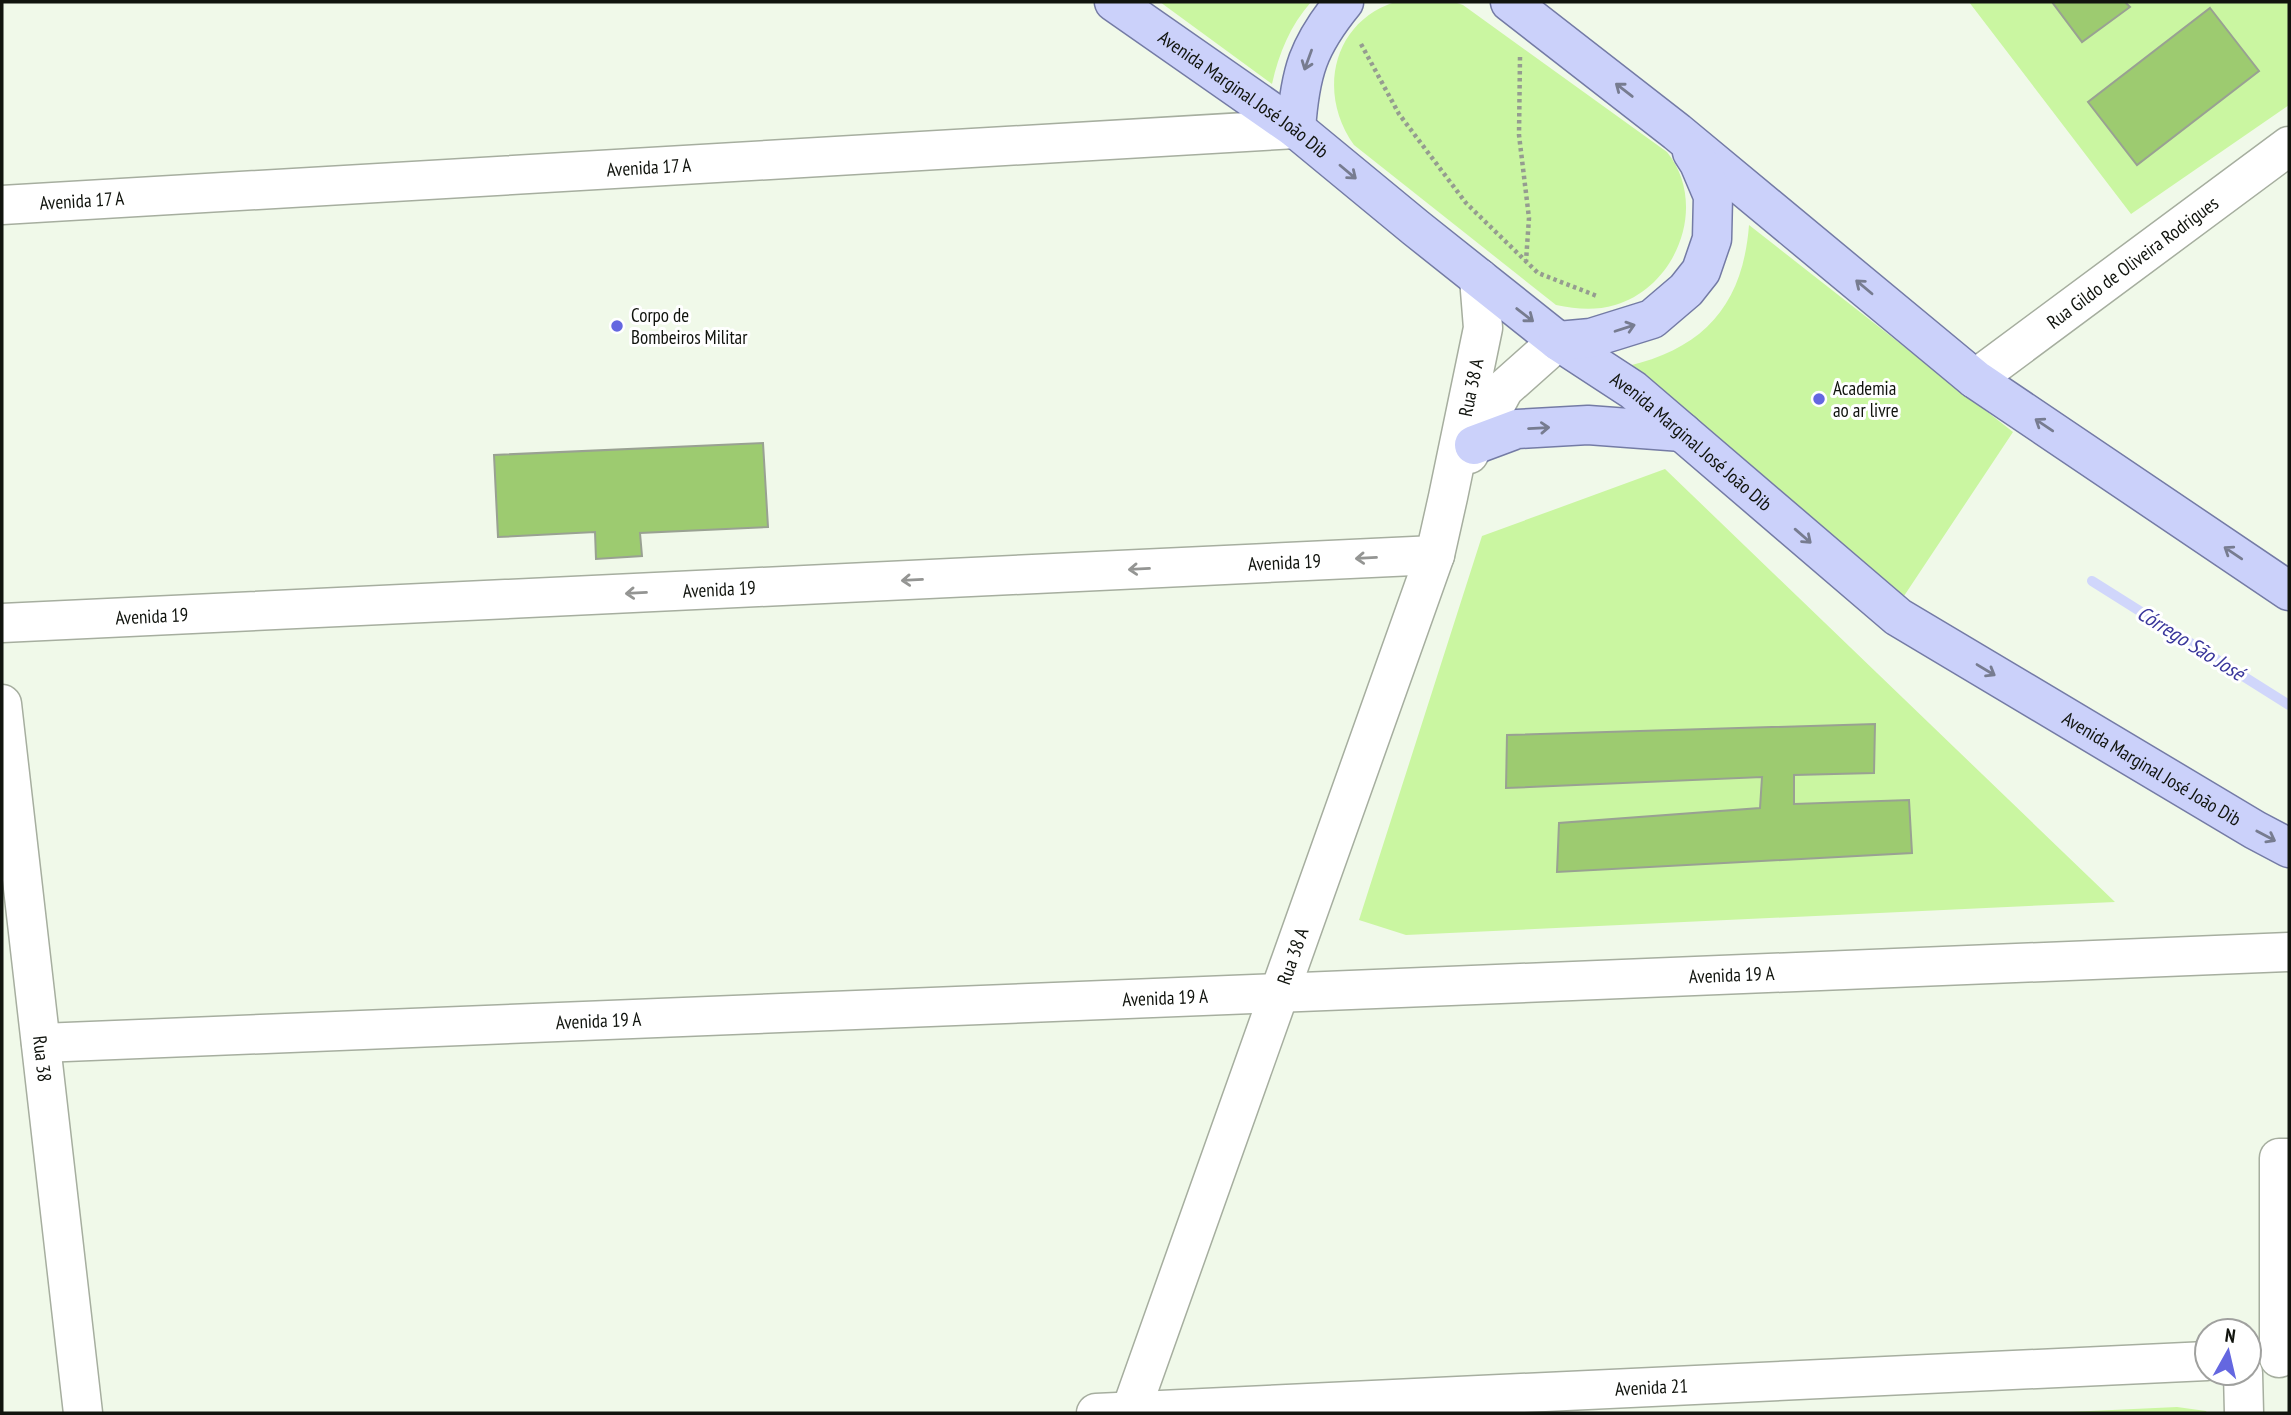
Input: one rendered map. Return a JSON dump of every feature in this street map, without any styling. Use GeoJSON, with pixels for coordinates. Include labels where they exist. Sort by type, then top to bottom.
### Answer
{"type":"FeatureCollection","features":[{"type":"Feature","properties":{"kind":"main road","name":"Avenida Marginal José João Dib"},"geometry":{"type":"LineString","coordinates":[[1114,2],[1296,129],[1558,341],[1633,390],[1898,617],[2289,848]]}},
{"type":"Feature","properties":{"kind":"main road"},"geometry":{"type":"LineString","coordinates":[[1528,8],[1975,379],[2289,591]]}},
{"type":"Feature","properties":{"kind":"main road"},"geometry":{"type":"LineString","coordinates":[[1296,129],[1299,90],[1308,55],[1331,18],[1350,19]]}},
{"type":"Feature","properties":{"kind":"main road"},"geometry":{"type":"LineString","coordinates":[[1558,341],[1591,338],[1652,319],[1686,290],[1701,271],[1712,239],[1713,196],[1699,163],[1677,132]]}},
{"type":"Feature","properties":{"kind":"main road"},"geometry":{"type":"LineString","coordinates":[[1474,445],[1517,429],[1588,425],[1682,432]]}},
{"type":"Feature","properties":{"kind":"street","name":"Avenida 17 A"},"geometry":{"type":"LineString","coordinates":[[2,205],[1296,129]]}},
{"type":"Feature","properties":{"kind":"street","name":"Rua Gildo de Oliveira Rodrigues"},"geometry":{"type":"LineString","coordinates":[[1975,379],[2289,146]]}},
{"type":"Feature","properties":{"kind":"street","name":"Rua 38 A"},"geometry":{"type":"LineString","coordinates":[[1119,1413],[1279,993],[1434,555],[1483,328],[1479,278]]}},
{"type":"Feature","properties":{"kind":"street","name":"Rua 38 A"},"geometry":{"type":"LineString","coordinates":[[1448,497],[1504,389],[1558,341]]}},
{"type":"Feature","properties":{"kind":"street","name":"Avenida 19"},"geometry":{"type":"LineString","coordinates":[[2,623],[1434,555]]}},
{"type":"Feature","properties":{"kind":"street","name":"Rua 38"},"geometry":{"type":"LineString","coordinates":[[2,704],[83,1413]]}},
{"type":"Feature","properties":{"kind":"street","name":"Avenida 19 A"},"geometry":{"type":"LineString","coordinates":[[41,1042],[2289,952]]}},
{"type":"Feature","properties":{"kind":"street"},"geometry":{"type":"LineString","coordinates":[[2272,1358],[2280,1158],[2289,1158]]}},
{"type":"Feature","properties":{"kind":"street","name":"Avenida 21"},"geometry":{"type":"LineString","coordinates":[[1119,1413],[2193,1362]]}},
{"type":"Feature","properties":{"kind":"street"},"geometry":{"type":"LineString","coordinates":[[2243,1387],[2244,1413]]}},
{"type":"Feature","properties":{"kind":"path"},"geometry":{"type":"LineString","coordinates":[[1513,305],[1525,261],[1529,218],[1519,135],[1520,54],[1528,8]]}},
{"type":"Feature","properties":{"kind":"path"},"geometry":{"type":"LineString","coordinates":[[1350,19],[1399,114],[1466,203],[1538,273],[1602,298]]}},
{"type":"Feature","properties":{"kind":"green space"},"geometry":{"type":"Polygon","coordinates":[[[1160,2],[1311,2],[1286,40],[1272,84],[1160,2]]]}},
{"type":"Feature","properties":{"kind":"green space"},"geometry":{"type":"Polygon","coordinates":[[[1395,2],[1454,2],[1463,5],[1667,152],[1679,173],[1685,195],[1685,219],[1680,241],[1670,262],[1655,281],[1637,295],[1608,307],[1586,309],[1556,305],[1354,145],[1336,104],[1334,83],[1337,62],[1345,43],[1357,26],[1374,12],[1395,2]]]}},
{"type":"Feature","properties":{"kind":"green space"},"geometry":{"type":"Polygon","coordinates":[[[1969,2],[2289,2],[2289,105],[2131,214],[1969,2]]]}},
{"type":"Feature","properties":{"kind":"green space","name":"Academia ao ar livre"},"geometry":{"type":"Polygon","coordinates":[[[1749,225],[2013,432],[1904,596],[1628,366],[1679,347],[1699,334],[1715,318],[1728,300],[1738,278],[1749,225]]]}},
{"type":"Feature","properties":{"kind":"green space"},"geometry":{"type":"Polygon","coordinates":[[[1665,469],[2115,902],[1406,935],[1359,920],[1482,536],[1665,469]]]}},
{"type":"Feature","properties":{"kind":"green space"},"geometry":{"type":"Polygon","coordinates":[[[2177,1407],[2207,1413],[2047,1413],[2177,1407]]]}},
{"type":"Feature","properties":{"kind":"building"},"geometry":{"type":"Polygon","coordinates":[[[2052,2],[2125,2],[2130,7],[2082,42],[2052,2]]]}},
{"type":"Feature","properties":{"kind":"building"},"geometry":{"type":"Polygon","coordinates":[[[2210,8],[2259,71],[2137,165],[2088,102],[2210,8]]]}},
{"type":"Feature","properties":{"kind":"building"},"geometry":{"type":"Polygon","coordinates":[[[763,443],[768,527],[640,533],[642,556],[596,559],[595,532],[498,537],[494,455],[763,443]]]}},
{"type":"Feature","properties":{"kind":"building"},"geometry":{"type":"Polygon","coordinates":[[[1875,724],[1874,773],[1794,775],[1794,804],[1909,800],[1912,853],[1557,872],[1559,823],[1760,808],[1762,777],[1506,788],[1507,735],[1875,724]]]}},
{"type":"Feature","properties":{"kind":"waterway","name":"Córrego São José"},"geometry":{"type":"LineString","coordinates":[[2092,581],[2289,705]]}},
{"type":"Feature","properties":{"kind":"place","name":"Corpo de Bombeiros Militar"},"geometry":{"type":"Point","coordinates":[617,326]}},
{"type":"Feature","properties":{"kind":"place","name":"Academia ao ar livre"},"geometry":{"type":"Point","coordinates":[1819,399]}}]}
